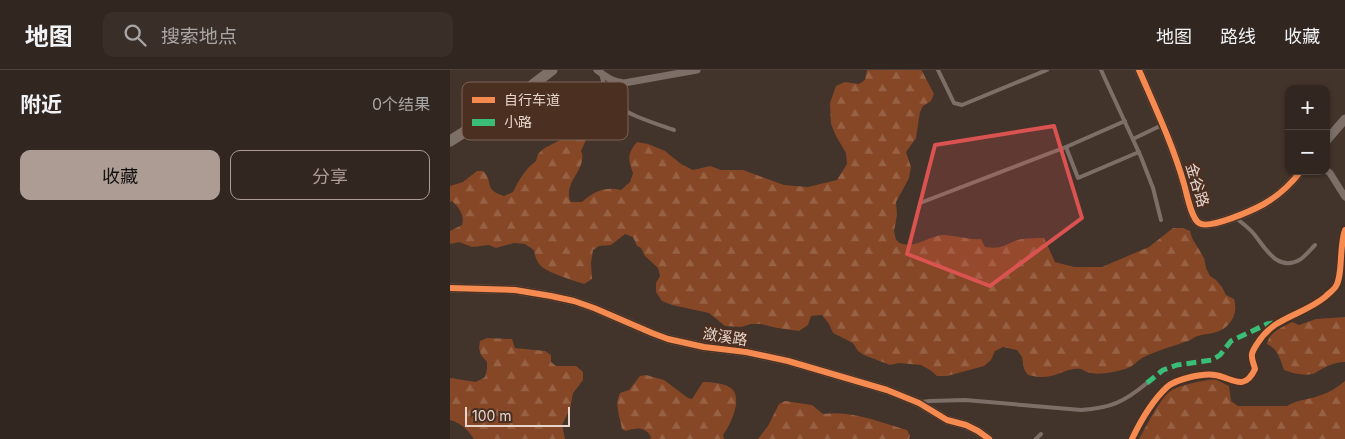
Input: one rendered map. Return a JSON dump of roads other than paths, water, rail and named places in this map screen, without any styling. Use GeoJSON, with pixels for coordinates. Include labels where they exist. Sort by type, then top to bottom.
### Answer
{"type":"FeatureCollection","features":[{"type":"Feature","properties":{"kind":"main road"},"geometry":{"type":"LineString","coordinates":[[536,82],[552,70]]}},
{"type":"Feature","properties":{"kind":"main road"},"geometry":{"type":"LineString","coordinates":[[450,141],[462,133]]}},
{"type":"Feature","properties":{"kind":"street"},"geometry":{"type":"LineString","coordinates":[[628,82],[696,70]]}},
{"type":"Feature","properties":{"kind":"street","name":"金谷路"},"geometry":{"type":"LineString","coordinates":[[1139,70],[1180,167],[1197,222],[1202,225],[1216,224],[1264,204],[1297,175]]}},
{"type":"Feature","properties":{"kind":"street"},"geometry":{"type":"LineString","coordinates":[[599,72],[616,82]]}},
{"type":"Feature","properties":{"kind":"street"},"geometry":{"type":"LineString","coordinates":[[1330,136],[1345,119]]}},
{"type":"Feature","properties":{"kind":"street"},"geometry":{"type":"LineString","coordinates":[[1330,173],[1345,197]]}},
{"type":"Feature","properties":{"kind":"street"},"geometry":{"type":"LineString","coordinates":[[1132,439],[1143,415],[1168,386],[1184,379],[1202,375],[1215,375],[1235,382],[1244,381],[1251,376],[1255,369],[1252,358],[1253,351],[1262,336],[1279,320],[1302,311],[1322,299],[1335,288],[1339,281],[1342,238],[1345,230]]}},
{"type":"Feature","properties":{"kind":"street","name":"潋溪路"},"geometry":{"type":"LineString","coordinates":[[450,288],[515,290],[574,301],[668,339],[788,361],[888,390],[919,403],[947,420],[966,425],[989,439]]}},
{"type":"Feature","properties":{"kind":"lane"},"geometry":{"type":"LineString","coordinates":[[938,70],[954,104],[962,105],[1046,70]]}},
{"type":"Feature","properties":{"kind":"lane"},"geometry":{"type":"LineString","coordinates":[[1101,70],[1139,152],[1153,188],[1161,220]]}},
{"type":"Feature","properties":{"kind":"lane"},"geometry":{"type":"LineString","coordinates":[[628,111],[652,123],[674,130]]}},
{"type":"Feature","properties":{"kind":"lane"},"geometry":{"type":"LineString","coordinates":[[920,203],[1066,147],[1125,121]]}},
{"type":"Feature","properties":{"kind":"lane"},"geometry":{"type":"LineString","coordinates":[[1133,139],[1162,125]]}},
{"type":"Feature","properties":{"kind":"lane"},"geometry":{"type":"LineString","coordinates":[[1066,147],[1078,178],[1139,152]]}},
{"type":"Feature","properties":{"kind":"lane"},"geometry":{"type":"LineString","coordinates":[[1234,217],[1252,232],[1271,256],[1277,260],[1293,262],[1301,258],[1315,245]]}},
{"type":"Feature","properties":{"kind":"lane"},"geometry":{"type":"LineString","coordinates":[[919,403],[965,400],[1066,409],[1099,409],[1131,396],[1147,383]]}},
{"type":"Feature","properties":{"kind":"lane"},"geometry":{"type":"LineString","coordinates":[[1036,439],[1041,434]]}}]}
